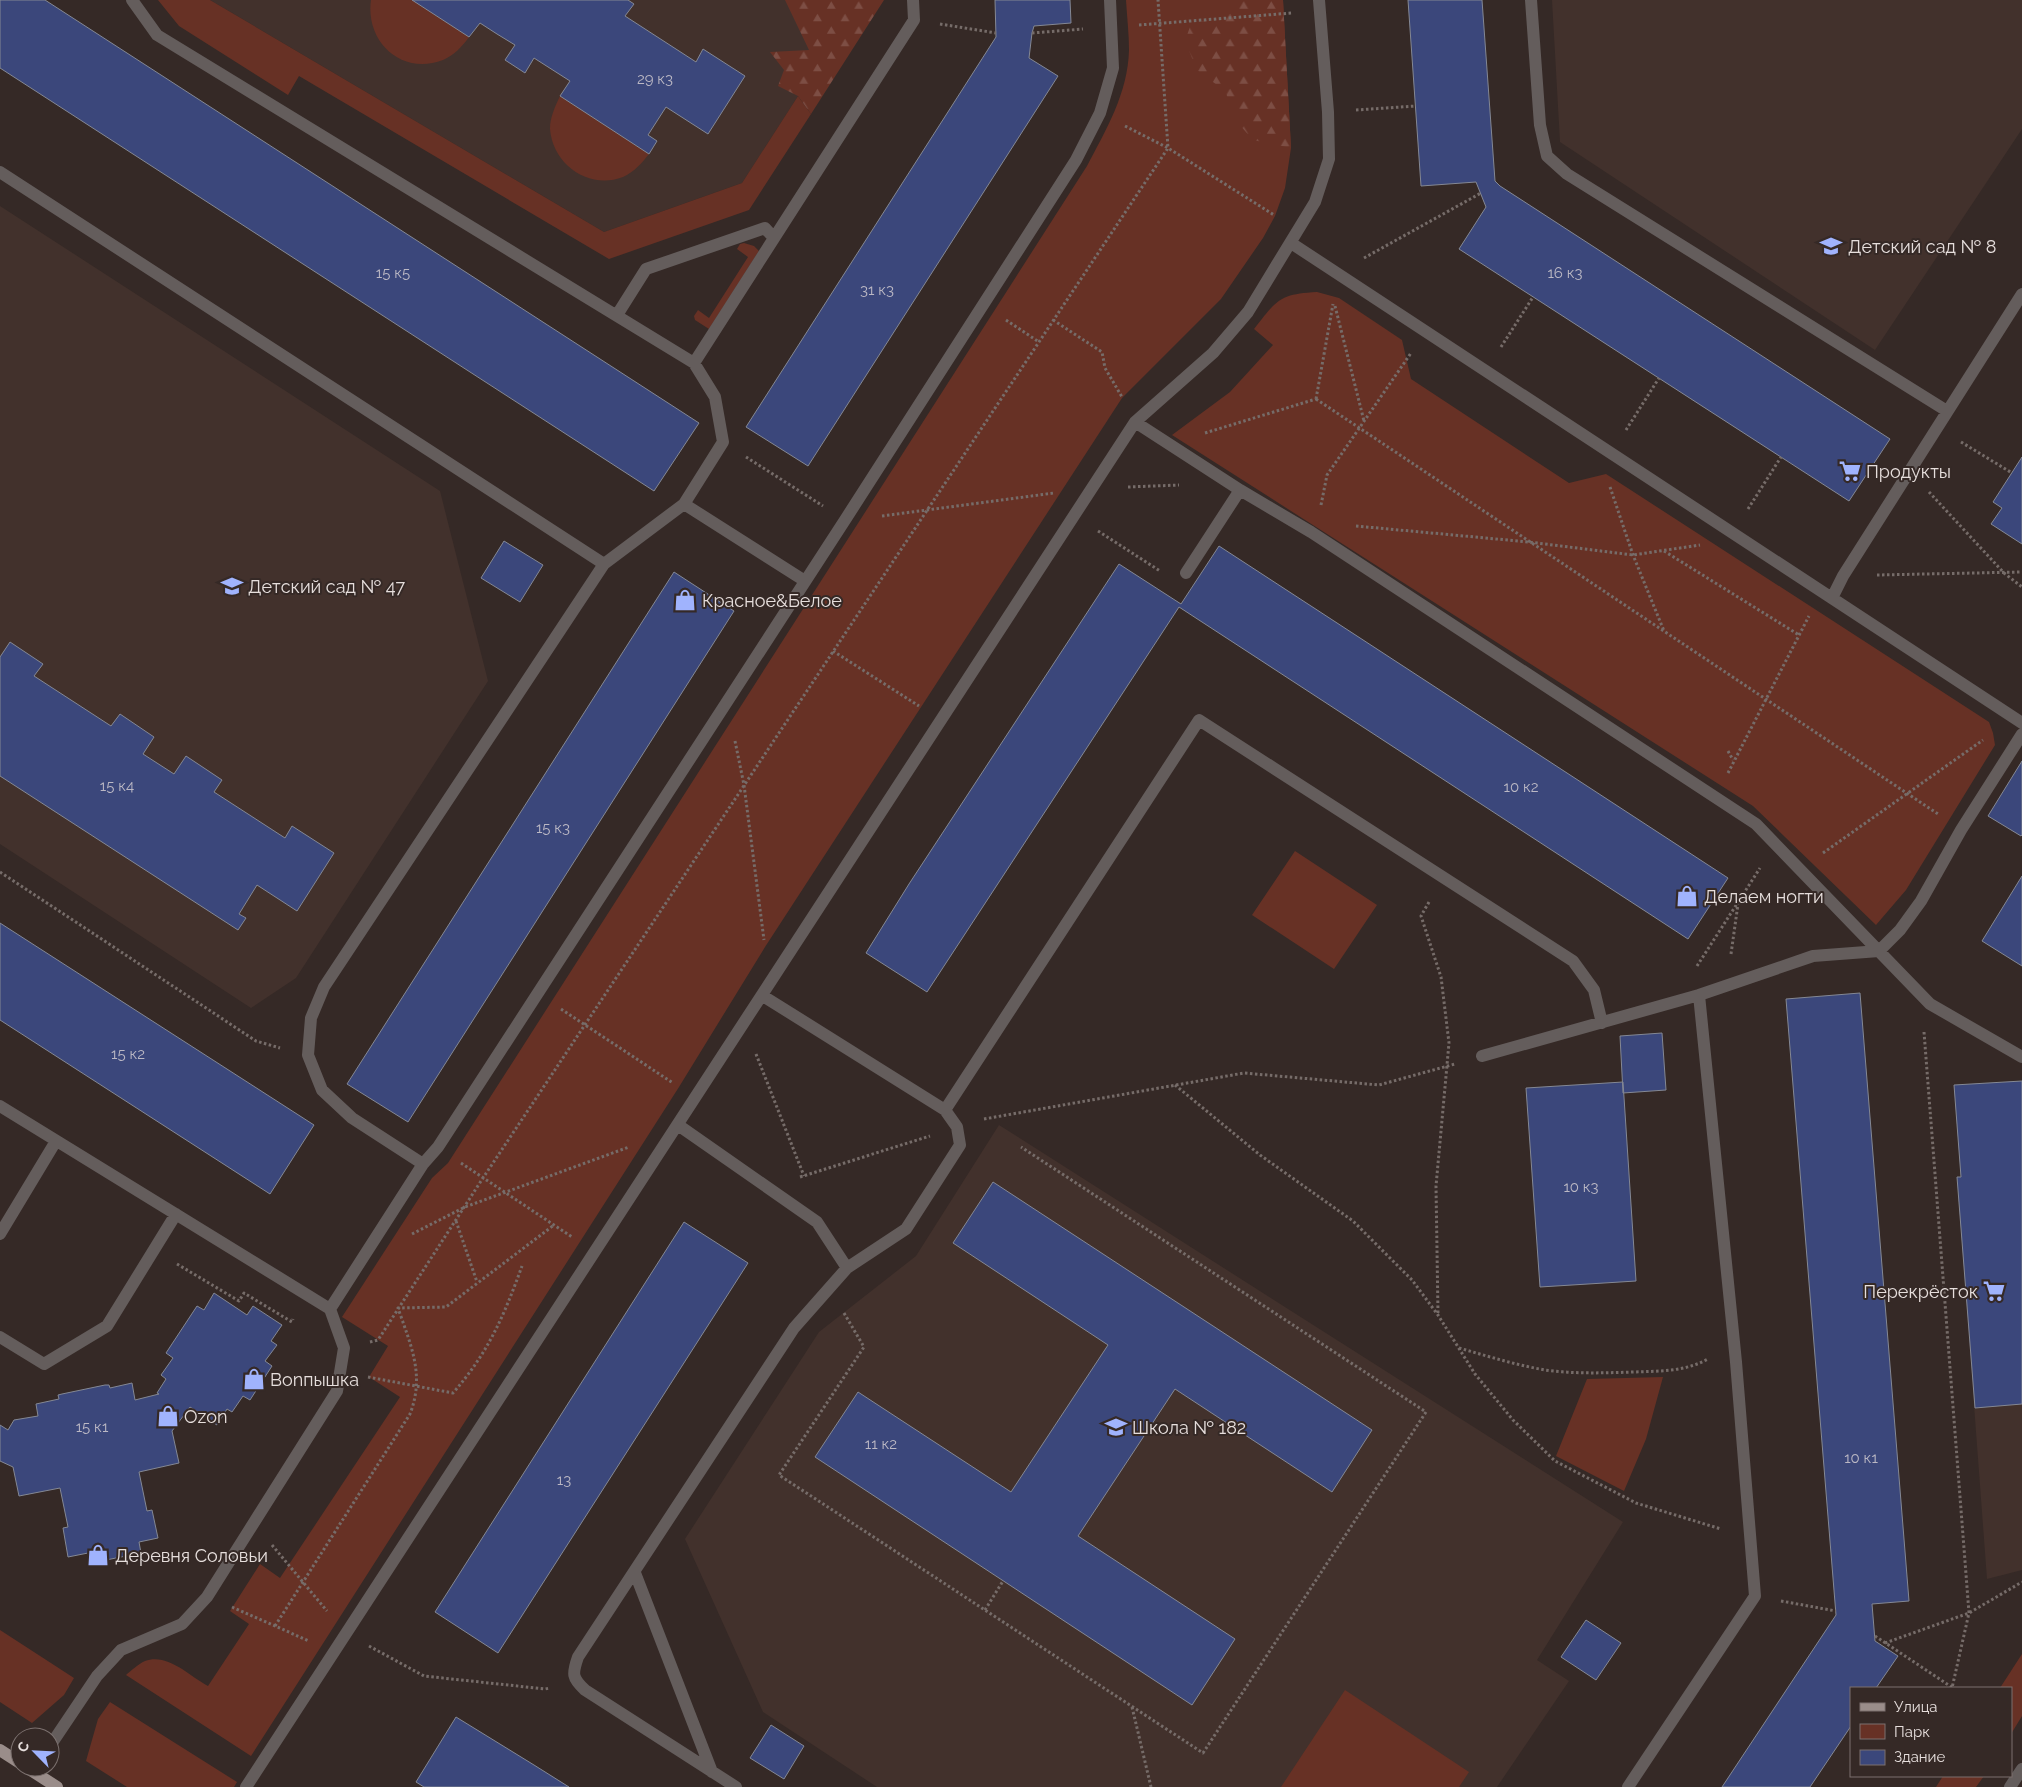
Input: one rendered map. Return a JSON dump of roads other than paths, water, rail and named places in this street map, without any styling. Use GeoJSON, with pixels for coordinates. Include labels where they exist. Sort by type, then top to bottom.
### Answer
{"type":"FeatureCollection","features":[{"type":"Feature","properties":{"kind":"main road"},"geometry":{"type":"LineString","coordinates":[[44,1777],[57,1787]]}},
{"type":"Feature","properties":{"kind":"street"},"geometry":{"type":"LineString","coordinates":[[132,0],[157,35],[694,363],[715,397],[723,442],[684,504],[604,564],[324,987],[311,1018],[308,1055],[322,1090],[352,1118],[423,1164]]}},
{"type":"Feature","properties":{"kind":"street"},"geometry":{"type":"LineString","coordinates":[[694,363],[914,20],[913,0]]}},
{"type":"Feature","properties":{"kind":"street"},"geometry":{"type":"LineString","coordinates":[[330,1309],[423,1164],[438,1147],[538,994],[1076,160],[1100,113],[1113,68],[1110,0]]}},
{"type":"Feature","properties":{"kind":"street"},"geometry":{"type":"LineString","coordinates":[[1531,0],[1540,125],[1547,156],[1567,174],[1947,411]]}},
{"type":"Feature","properties":{"kind":"street"},"geometry":{"type":"LineString","coordinates":[[246,1787],[1136,422],[1213,353],[1248,312],[1291,244],[1315,202],[1329,160],[1328,112],[1320,5]]}},
{"type":"Feature","properties":{"kind":"street"},"geometry":{"type":"LineString","coordinates":[[0,172],[604,564]]}},
{"type":"Feature","properties":{"kind":"street"},"geometry":{"type":"LineString","coordinates":[[617,315],[646,269],[765,228],[774,238]]}},
{"type":"Feature","properties":{"kind":"street"},"geometry":{"type":"LineString","coordinates":[[1291,244],[1338,273],[2017,720]]}},
{"type":"Feature","properties":{"kind":"street"},"geometry":{"type":"LineString","coordinates":[[1827,595],[1843,576],[2022,294]]}},
{"type":"Feature","properties":{"kind":"street"},"geometry":{"type":"LineString","coordinates":[[1136,422],[1240,490],[1311,532],[1756,824],[1930,1004],[2022,1058]]}},
{"type":"Feature","properties":{"kind":"street"},"geometry":{"type":"LineString","coordinates":[[1186,573],[1240,490]]}},
{"type":"Feature","properties":{"kind":"street"},"geometry":{"type":"LineString","coordinates":[[684,504],[805,581]]}},
{"type":"Feature","properties":{"kind":"street"},"geometry":{"type":"LineString","coordinates":[[945,1110],[1199,720],[1573,961],[1594,990],[1602,1023]]}},
{"type":"Feature","properties":{"kind":"street"},"geometry":{"type":"LineString","coordinates":[[1482,1056],[1699,995],[1813,956],[1845,952],[1879,951],[1900,930],[1921,901],[1961,830],[2022,734]]}},
{"type":"Feature","properties":{"kind":"street"},"geometry":{"type":"LineString","coordinates":[[1628,1787],[1756,1596],[1734,1344],[1699,995]]}},
{"type":"Feature","properties":{"kind":"street"},"geometry":{"type":"LineString","coordinates":[[736,1787],[585,1690],[576,1681],[574,1669],[578,1657],[635,1573],[794,1328],[846,1268],[906,1229],[960,1146],[957,1127],[945,1110],[763,996]]}},
{"type":"Feature","properties":{"kind":"street"},"geometry":{"type":"LineString","coordinates":[[0,1106],[330,1309],[344,1348],[337,1391],[207,1597],[182,1624],[121,1650],[97,1676],[60,1731]]}},
{"type":"Feature","properties":{"kind":"street"},"geometry":{"type":"LineString","coordinates":[[678,1125],[817,1222],[846,1268]]}},
{"type":"Feature","properties":{"kind":"street"},"geometry":{"type":"LineString","coordinates":[[0,1234],[56,1141]]}},
{"type":"Feature","properties":{"kind":"street"},"geometry":{"type":"LineString","coordinates":[[0,1337],[44,1364],[107,1326],[176,1214]]}},
{"type":"Feature","properties":{"kind":"street"},"geometry":{"type":"LineString","coordinates":[[635,1573],[712,1772]]}},
{"type":"Feature","properties":{"kind":"street"},"geometry":{"type":"LineString","coordinates":[[2010,1787],[2022,1768]]}},
{"type":"Feature","properties":{"kind":"place","name":"Детский сад № 8"},"geometry":{"type":"Point","coordinates":[1831,246]}},
{"type":"Feature","properties":{"kind":"place","name":"Продукты"},"geometry":{"type":"Point","coordinates":[1850,471]}},
{"type":"Feature","properties":{"kind":"place","name":"Детский сад № 47"},"geometry":{"type":"Point","coordinates":[232,586]}},
{"type":"Feature","properties":{"kind":"place","name":"Красное&Белое"},"geometry":{"type":"Point","coordinates":[685,600]}},
{"type":"Feature","properties":{"kind":"place","name":"Делаем ногти"},"geometry":{"type":"Point","coordinates":[1687,896]}},
{"type":"Feature","properties":{"kind":"place","name":"Перекрёсток"},"geometry":{"type":"Point","coordinates":[1994,1291]}},
{"type":"Feature","properties":{"kind":"place","name":"Bonпышка"},"geometry":{"type":"Point","coordinates":[254,1379]}},
{"type":"Feature","properties":{"kind":"place","name":"Ozon"},"geometry":{"type":"Point","coordinates":[168,1416]}},
{"type":"Feature","properties":{"kind":"place","name":"Школа № 182"},"geometry":{"type":"Point","coordinates":[1116,1427]}},
{"type":"Feature","properties":{"kind":"place","name":"Деревня Соловьи"},"geometry":{"type":"Point","coordinates":[98,1555]}}]}
